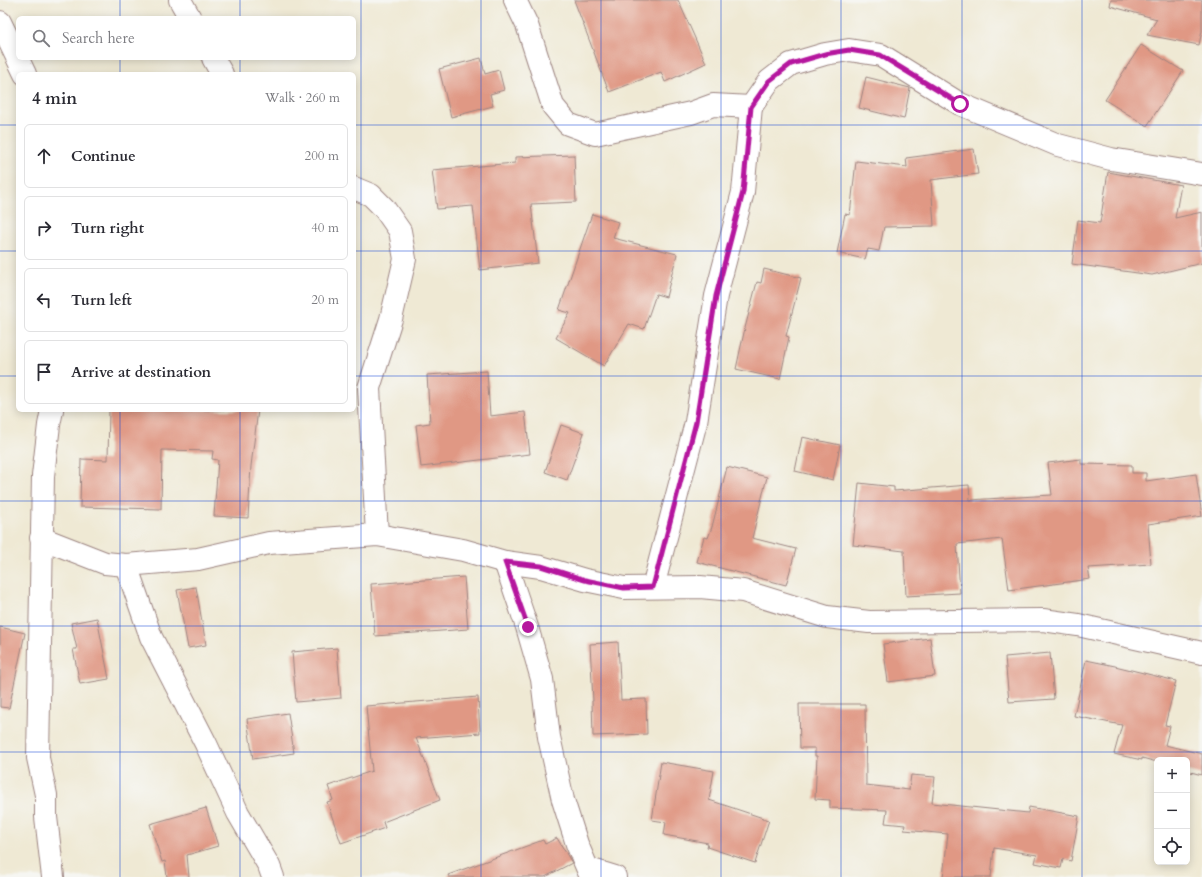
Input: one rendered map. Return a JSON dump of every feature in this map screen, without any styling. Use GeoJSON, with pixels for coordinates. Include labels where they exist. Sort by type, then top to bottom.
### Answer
{"type":"FeatureCollection","features":[{"type":"Feature","properties":{"kind":"street"},"geometry":{"type":"LineString","coordinates":[[180,0],[189,16]]}},
{"type":"Feature","properties":{"kind":"street"},"geometry":{"type":"LineString","coordinates":[[515,0],[527,25],[553,106],[568,124],[595,134],[691,113],[713,105],[751,107]]}},
{"type":"Feature","properties":{"kind":"street"},"geometry":{"type":"LineString","coordinates":[[0,22],[16,55]]}},
{"type":"Feature","properties":{"kind":"street"},"geometry":{"type":"LineString","coordinates":[[653,587],[696,422],[716,296],[743,192],[751,107],[769,81],[791,64],[825,54],[849,50],[880,55],[960,104],[1058,145],[1111,159],[1202,174]]}},
{"type":"Feature","properties":{"kind":"street"},"geometry":{"type":"LineString","coordinates":[[18,60],[24,72]]}},
{"type":"Feature","properties":{"kind":"street"},"geometry":{"type":"LineString","coordinates":[[214,60],[221,72]]}},
{"type":"Feature","properties":{"kind":"street"},"geometry":{"type":"LineString","coordinates":[[356,189],[371,195],[384,208],[400,231],[405,259],[392,319],[369,388],[377,535]]}},
{"type":"Feature","properties":{"kind":"street"},"geometry":{"type":"LineString","coordinates":[[52,412],[43,476],[41,538],[41,671],[38,758],[46,794],[46,817],[53,877]]}},
{"type":"Feature","properties":{"kind":"street"},"geometry":{"type":"LineString","coordinates":[[41,538],[105,563],[126,564],[198,559],[269,543],[377,535],[462,550],[505,562],[541,566],[585,580],[624,588],[700,587],[743,591],[827,617],[869,622],[1043,620],[1078,625],[1202,653]]}},
{"type":"Feature","properties":{"kind":"street"},"geometry":{"type":"LineString","coordinates":[[505,562],[528,627],[542,678],[549,737],[562,800],[577,844],[590,873],[615,877]]}},
{"type":"Feature","properties":{"kind":"street"},"geometry":{"type":"LineString","coordinates":[[126,564],[151,637],[206,744],[238,813],[269,866],[273,877]]}},
{"type":"Feature","properties":{"kind":"building"},"geometry":{"type":"Polygon","coordinates":[[[574,0],[678,0],[706,63],[665,82],[661,72],[609,92],[574,0]]]}},
{"type":"Feature","properties":{"kind":"building"},"geometry":{"type":"Polygon","coordinates":[[[1111,0],[1202,0],[1202,31],[1199,45],[1147,35],[1157,19],[1110,6],[1111,0]]]}},
{"type":"Feature","properties":{"kind":"building"},"geometry":{"type":"Polygon","coordinates":[[[1141,45],[1183,71],[1147,126],[1105,100],[1141,45]]]}},
{"type":"Feature","properties":{"kind":"building"},"geometry":{"type":"Polygon","coordinates":[[[481,58],[485,74],[499,70],[504,90],[490,94],[493,106],[451,117],[439,69],[481,58]]]}},
{"type":"Feature","properties":{"kind":"building"},"geometry":{"type":"Polygon","coordinates":[[[866,77],[910,88],[904,119],[859,108],[866,77]]]}},
{"type":"Feature","properties":{"kind":"building"},"geometry":{"type":"Polygon","coordinates":[[[974,149],[978,174],[931,180],[934,226],[884,227],[879,251],[868,249],[865,259],[837,253],[845,214],[850,215],[856,161],[907,167],[906,158],[974,149]]]}},
{"type":"Feature","properties":{"kind":"building"},"geometry":{"type":"Polygon","coordinates":[[[574,155],[576,202],[531,204],[538,263],[480,270],[473,206],[437,209],[432,170],[515,163],[515,157],[574,155]]]}},
{"type":"Feature","properties":{"kind":"building"},"geometry":{"type":"Polygon","coordinates":[[[1108,172],[1181,185],[1175,218],[1202,212],[1202,263],[1152,275],[1072,264],[1078,220],[1100,223],[1108,172]]]}},
{"type":"Feature","properties":{"kind":"building"},"geometry":{"type":"Polygon","coordinates":[[[592,214],[618,222],[613,238],[677,254],[666,297],[656,294],[644,329],[629,324],[604,366],[556,338],[570,313],[559,310],[592,214]]]}},
{"type":"Feature","properties":{"kind":"building"},"geometry":{"type":"Polygon","coordinates":[[[764,269],[801,278],[786,336],[789,337],[780,379],[736,369],[757,282],[761,283],[764,269]]]}},
{"type":"Feature","properties":{"kind":"building"},"geometry":{"type":"Polygon","coordinates":[[[487,371],[490,416],[525,412],[530,454],[421,467],[416,425],[430,423],[427,375],[487,371]]]}},
{"type":"Feature","properties":{"kind":"building"},"geometry":{"type":"Polygon","coordinates":[[[109,412],[258,412],[251,466],[248,518],[214,516],[218,460],[212,459],[213,451],[162,450],[161,509],[80,507],[81,459],[108,460],[109,412]]]}},
{"type":"Feature","properties":{"kind":"building"},"geometry":{"type":"Polygon","coordinates":[[[561,425],[584,433],[567,480],[545,472],[561,425]]]}},
{"type":"Feature","properties":{"kind":"building"},"geometry":{"type":"Polygon","coordinates":[[[802,437],[840,445],[833,480],[795,471],[802,437]]]}},
{"type":"Feature","properties":{"kind":"building"},"geometry":{"type":"Polygon","coordinates":[[[1081,459],[1081,464],[1132,465],[1132,473],[1146,473],[1146,481],[1196,474],[1202,516],[1148,524],[1151,564],[1088,568],[1090,579],[1009,590],[1002,539],[957,544],[960,593],[906,596],[904,551],[853,545],[859,483],[894,487],[894,491],[969,485],[970,500],[1052,495],[1048,463],[1081,459]]]}},
{"type":"Feature","properties":{"kind":"building"},"geometry":{"type":"Polygon","coordinates":[[[727,467],[767,477],[752,538],[796,549],[786,585],[697,562],[704,537],[708,538],[712,527],[727,467]]]}},
{"type":"Feature","properties":{"kind":"building"},"geometry":{"type":"Polygon","coordinates":[[[464,577],[468,629],[375,636],[371,584],[464,577]]]}},
{"type":"Feature","properties":{"kind":"building"},"geometry":{"type":"Polygon","coordinates":[[[196,587],[206,645],[188,648],[177,590],[196,587]]]}},
{"type":"Feature","properties":{"kind":"building"},"geometry":{"type":"Polygon","coordinates":[[[97,618],[109,679],[80,684],[73,649],[77,649],[71,623],[97,618]]]}},
{"type":"Feature","properties":{"kind":"building"},"geometry":{"type":"Polygon","coordinates":[[[0,627],[25,633],[9,708],[0,707],[0,627]]]}},
{"type":"Feature","properties":{"kind":"building"},"geometry":{"type":"Polygon","coordinates":[[[930,638],[935,676],[888,682],[883,644],[930,638]]]}},
{"type":"Feature","properties":{"kind":"building"},"geometry":{"type":"Polygon","coordinates":[[[618,642],[621,700],[646,699],[647,734],[593,736],[590,644],[618,642]]]}},
{"type":"Feature","properties":{"kind":"building"},"geometry":{"type":"Polygon","coordinates":[[[337,648],[341,698],[296,702],[292,652],[337,648]]]}},
{"type":"Feature","properties":{"kind":"building"},"geometry":{"type":"Polygon","coordinates":[[[1050,653],[1054,699],[1009,702],[1005,657],[1050,653]]]}},
{"type":"Feature","properties":{"kind":"building"},"geometry":{"type":"Polygon","coordinates":[[[1086,660],[1176,681],[1165,725],[1170,726],[1165,745],[1202,754],[1202,775],[1190,772],[1190,757],[1154,757],[1154,761],[1114,754],[1122,725],[1074,716],[1086,660]]]}},
{"type":"Feature","properties":{"kind":"building"},"geometry":{"type":"Polygon","coordinates":[[[478,697],[480,733],[416,738],[440,800],[383,822],[385,828],[341,843],[327,802],[333,800],[328,786],[372,771],[366,706],[478,697]]]}},
{"type":"Feature","properties":{"kind":"building"},"geometry":{"type":"Polygon","coordinates":[[[799,704],[865,704],[866,785],[909,790],[911,775],[935,777],[932,803],[1028,813],[1029,807],[1079,816],[1071,861],[1063,859],[1061,868],[1035,863],[1037,855],[994,848],[991,877],[943,877],[948,834],[904,830],[905,825],[885,823],[887,810],[830,808],[830,800],[815,799],[817,756],[815,756],[815,748],[800,748],[799,704]]]}},
{"type":"Feature","properties":{"kind":"building"},"geometry":{"type":"Polygon","coordinates":[[[288,713],[294,753],[253,759],[247,719],[288,713]]]}},
{"type":"Feature","properties":{"kind":"building"},"geometry":{"type":"Polygon","coordinates":[[[661,762],[714,771],[709,800],[769,820],[755,863],[707,847],[708,843],[664,835],[666,822],[652,820],[661,762]]]}},
{"type":"Feature","properties":{"kind":"building"},"geometry":{"type":"Polygon","coordinates":[[[206,808],[218,846],[187,855],[189,877],[167,877],[165,861],[162,862],[150,824],[206,808]]]}},
{"type":"Feature","properties":{"kind":"building"},"geometry":{"type":"Polygon","coordinates":[[[557,838],[572,863],[545,877],[449,877],[448,875],[543,840],[545,844],[557,838]]]}},
{"type":"Feature","properties":{"kind":"route"},"geometry":{"type":"LineString","coordinates":[[528,627],[505,562],[541,566],[585,580],[624,588],[653,587],[696,422],[716,296],[743,192],[751,107],[769,81],[791,64],[825,54],[849,50],[880,55],[960,104]]}}]}
